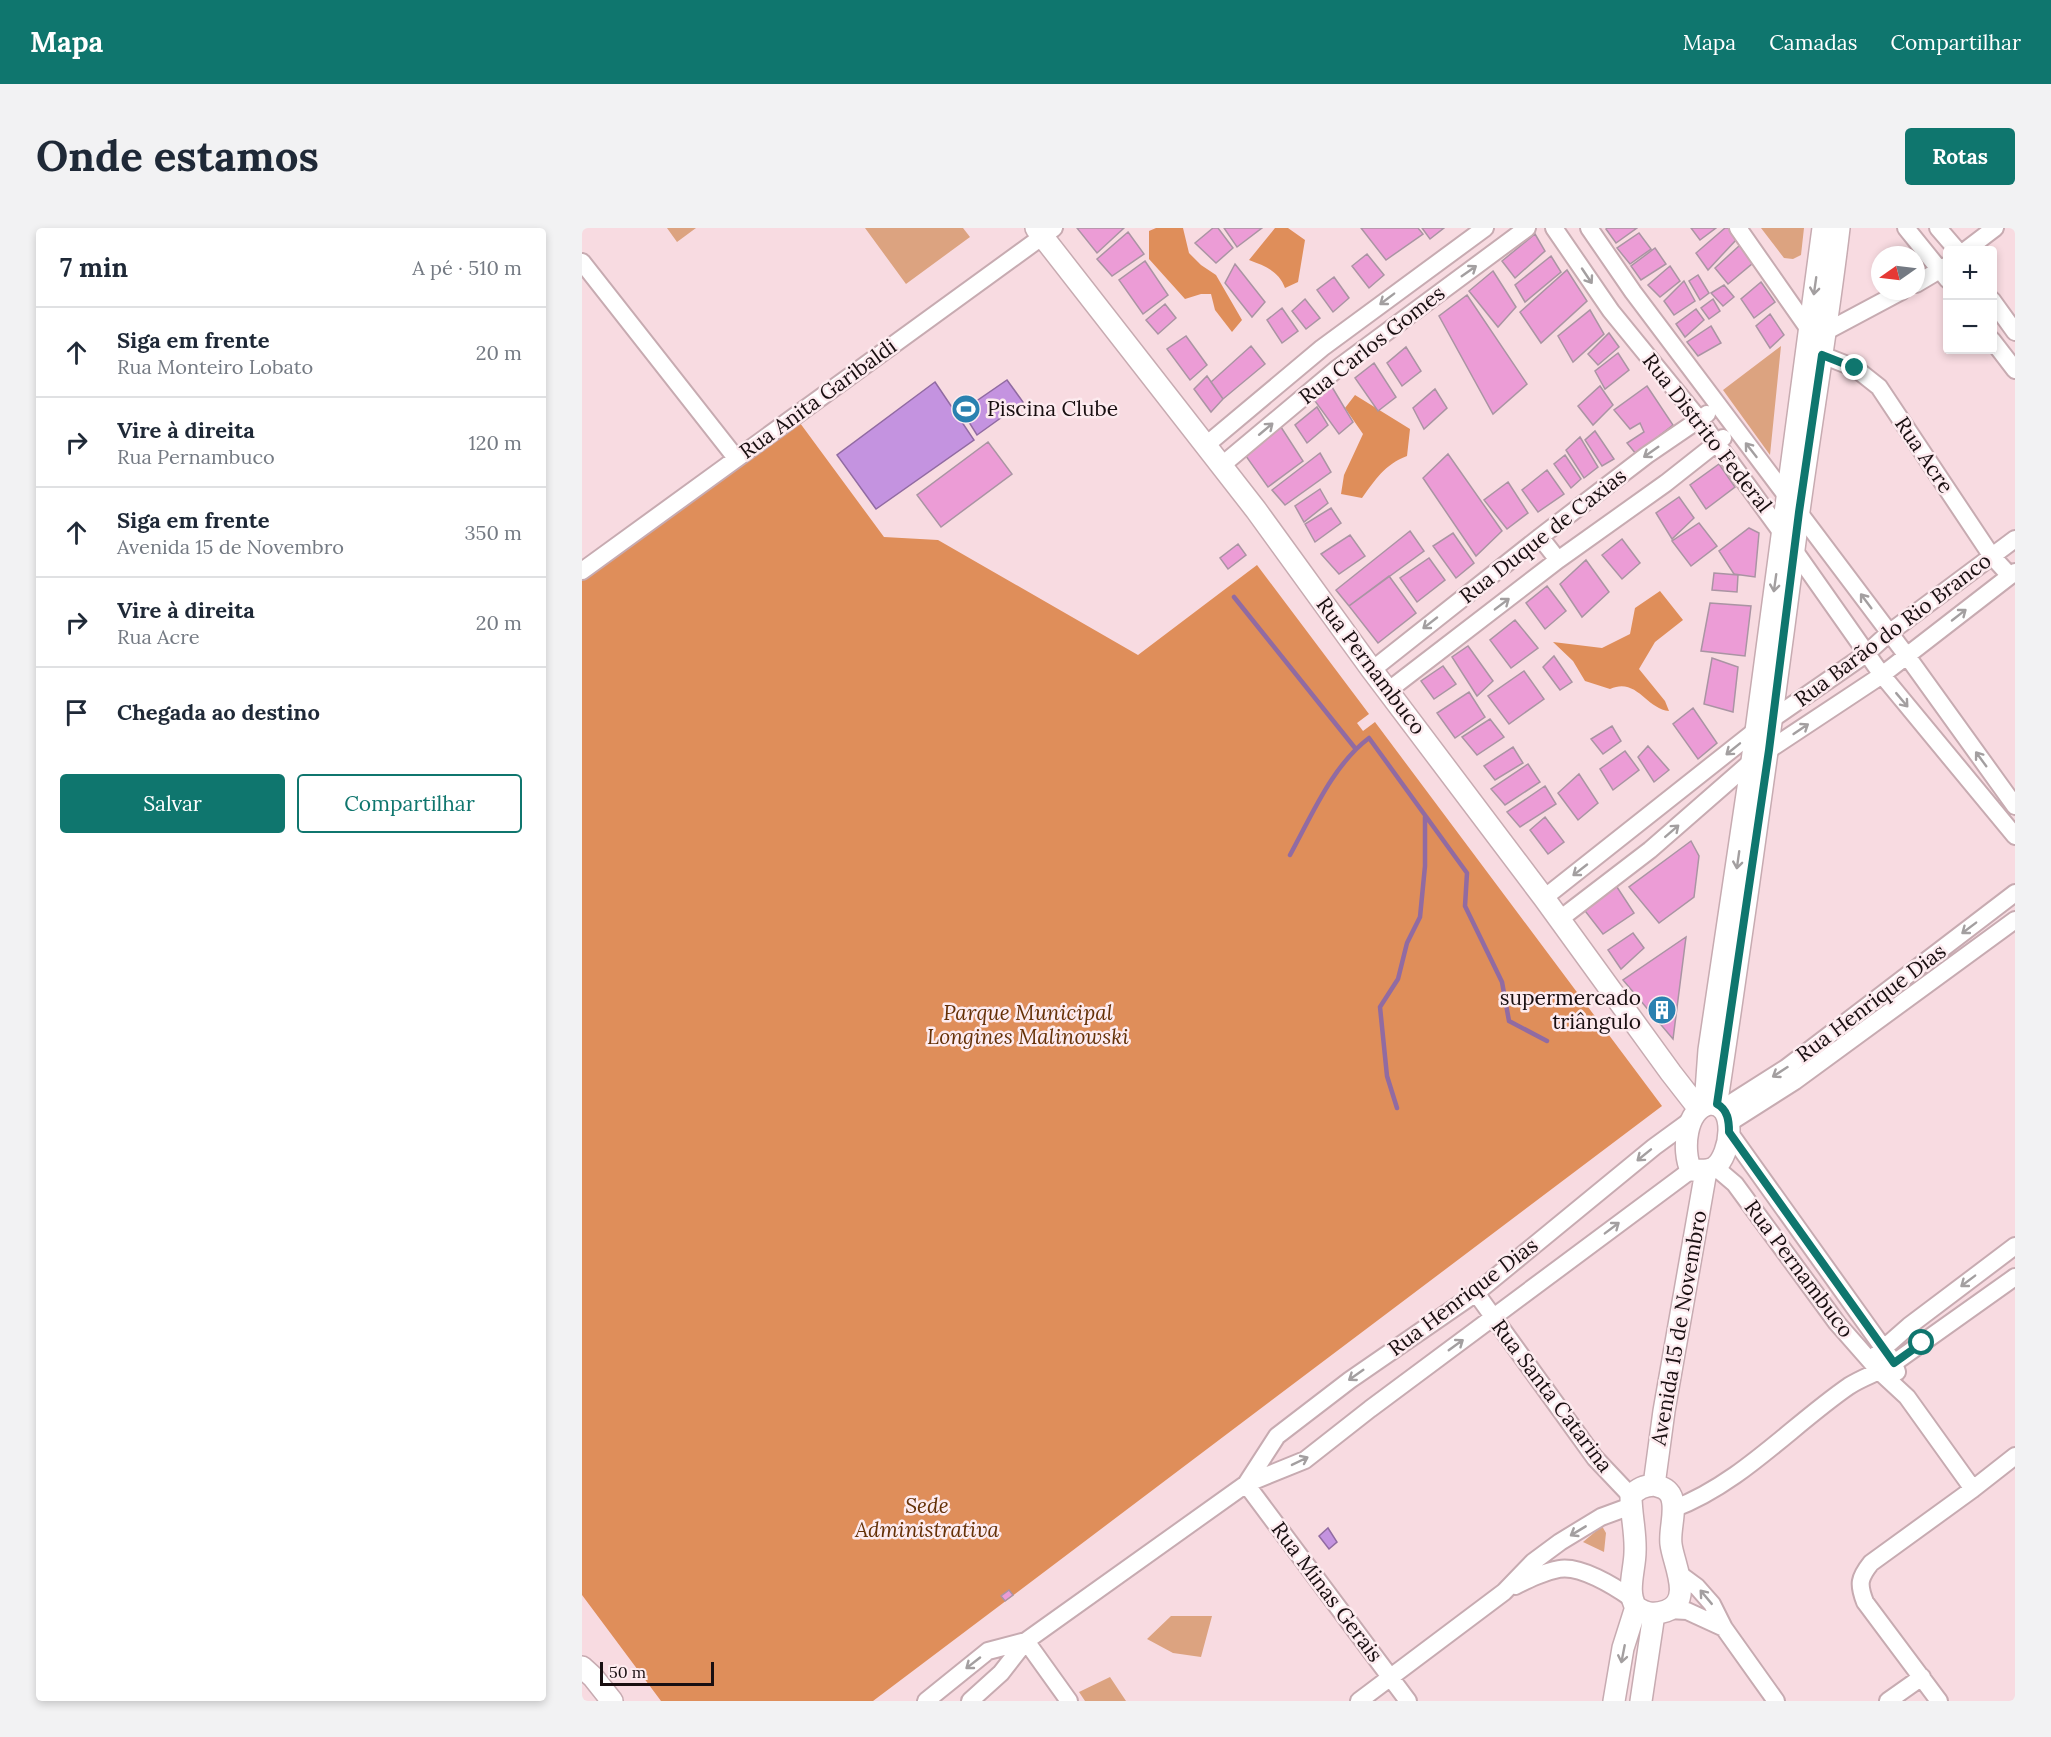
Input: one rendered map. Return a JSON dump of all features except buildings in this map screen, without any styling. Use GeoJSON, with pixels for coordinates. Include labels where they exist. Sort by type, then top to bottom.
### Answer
{"type":"FeatureCollection","features":[{"type":"Feature","properties":{"kind":"main road","name":"Avenida 15 de Novembro"},"geometry":{"type":"LineString","coordinates":[[1654,1485],[1704,1169],[1722,1158],[1713,1114],[1760,756],[1782,532],[1793,504],[1822,355],[1818,331],[1823,228]]}},
{"type":"Feature","properties":{"kind":"main road","name":"Avenida 15 de Novembro"},"geometry":{"type":"LineString","coordinates":[[1763,725],[1795,551],[1793,504],[1818,331],[1839,228]]}},
{"type":"Feature","properties":{"kind":"main road","name":"Rua Pernambuco"},"geometry":{"type":"LineString","coordinates":[[1044,231],[1205,446],[1256,510],[1372,670],[1560,919],[1671,1073],[1713,1114]]}},
{"type":"Feature","properties":{"kind":"main road","name":"Avenida 15 de Novembro"},"geometry":{"type":"LineString","coordinates":[[1704,1169],[1687,1162],[1687,1151],[1713,1114]]}},
{"type":"Feature","properties":{"kind":"main road"},"geometry":{"type":"LineString","coordinates":[[1654,1485],[1636,1490],[1631,1501],[1635,1530],[1635,1554],[1648,1607],[1642,1696],[1615,1693],[1628,1629],[1648,1607],[1676,1604],[1681,1586],[1671,1544],[1673,1509],[1671,1495],[1664,1488],[1654,1485]]}},
{"type":"Feature","properties":{"kind":"main road"},"geometry":{"type":"LineString","coordinates":[[582,1649],[588,1672],[612,1701]]}},
{"type":"Feature","properties":{"kind":"street","name":"Rua Carlos Gomes"},"geometry":{"type":"LineString","coordinates":[[1205,446],[1322,348],[1485,228]]}},
{"type":"Feature","properties":{"kind":"street","name":"Rua Carlos Gomes"},"geometry":{"type":"LineString","coordinates":[[1221,466],[1338,368],[1527,228]]}},
{"type":"Feature","properties":{"kind":"street","name":"Rua Distrito Federal"},"geometry":{"type":"LineString","coordinates":[[1554,228],[1611,311],[1699,419],[1782,532],[1866,654],[2015,837]]}},
{"type":"Feature","properties":{"kind":"street","name":"Rua Distrito Federal"},"geometry":{"type":"LineString","coordinates":[[1589,228],[1718,408],[1907,656],[2015,806]]}},
{"type":"Feature","properties":{"kind":"street"},"geometry":{"type":"LineString","coordinates":[[1738,228],[1818,331],[1883,300]]}},
{"type":"Feature","properties":{"kind":"street"},"geometry":{"type":"LineString","coordinates":[[1906,228],[1943,270]]}},
{"type":"Feature","properties":{"kind":"street"},"geometry":{"type":"LineString","coordinates":[[1938,228],[1954,246]]}},
{"type":"Feature","properties":{"kind":"street"},"geometry":{"type":"LineString","coordinates":[[1971,246],[1995,228]]}},
{"type":"Feature","properties":{"kind":"street","name":"Rua Anita Garibaldi"},"geometry":{"type":"LineString","coordinates":[[582,571],[1044,231]]}},
{"type":"Feature","properties":{"kind":"street"},"geometry":{"type":"LineString","coordinates":[[582,262],[736,458]]}},
{"type":"Feature","properties":{"kind":"street"},"geometry":{"type":"LineString","coordinates":[[1430,267],[1447,286]]}},
{"type":"Feature","properties":{"kind":"street"},"geometry":{"type":"LineString","coordinates":[[1925,280],[1943,273]]}},
{"type":"Feature","properties":{"kind":"street"},"geometry":{"type":"LineString","coordinates":[[1611,311],[1633,292]]}},
{"type":"Feature","properties":{"kind":"street"},"geometry":{"type":"LineString","coordinates":[[1997,307],[2015,332]]}},
{"type":"Feature","properties":{"kind":"street"},"geometry":{"type":"LineString","coordinates":[[1997,346],[2013,364]]}},
{"type":"Feature","properties":{"kind":"street"},"geometry":{"type":"LineString","coordinates":[[1322,348],[1338,368]]}},
{"type":"Feature","properties":{"kind":"street","name":"Rua Acre"},"geometry":{"type":"LineString","coordinates":[[1822,355],[1855,368],[1879,387],[1991,555],[2012,574]]}},
{"type":"Feature","properties":{"kind":"street","name":"Rua Duque de Caxias"},"geometry":{"type":"LineString","coordinates":[[1372,670],[1647,455],[1718,408]]}},
{"type":"Feature","properties":{"kind":"street","name":"Rua Duque de Caxias"},"geometry":{"type":"LineString","coordinates":[[1389,690],[1558,560],[1666,483],[1734,428]]}},
{"type":"Feature","properties":{"kind":"street"},"geometry":{"type":"LineString","coordinates":[[1540,537],[1558,560]]}},
{"type":"Feature","properties":{"kind":"street","name":"Rua Barão do Rio Branco"},"geometry":{"type":"LineString","coordinates":[[1544,898],[1763,725],[1866,654],[1889,633],[2015,539]]}},
{"type":"Feature","properties":{"kind":"street","name":"Rua Barão do Rio Branco"},"geometry":{"type":"LineString","coordinates":[[1560,919],[1650,850],[1760,756],[1882,675],[2012,574]]}},
{"type":"Feature","properties":{"kind":"street"},"geometry":{"type":"LineString","coordinates":[[1632,830],[1650,850]]}},
{"type":"Feature","properties":{"kind":"street","name":"Rua Henrique Dias"},"geometry":{"type":"LineString","coordinates":[[1246,1484],[1277,1436],[1350,1380],[1476,1293],[1654,1147],[1713,1114],[1786,1068],[2015,893]]}},
{"type":"Feature","properties":{"kind":"street","name":"Rua Henrique Dias"},"geometry":{"type":"LineString","coordinates":[[1713,1114],[1795,1081],[2015,920]]}},
{"type":"Feature","properties":{"kind":"street","name":"Rua Pernambuco"},"geometry":{"type":"LineString","coordinates":[[1713,1114],[1882,1361],[1973,1489]]}},
{"type":"Feature","properties":{"kind":"street","name":"Rua Henrique Dias"},"geometry":{"type":"LineString","coordinates":[[970,1701],[1001,1673],[1026,1641],[1246,1484],[1305,1460],[1494,1318],[1704,1169]]}},
{"type":"Feature","properties":{"kind":"street","name":"Rua Pernambuco"},"geometry":{"type":"LineString","coordinates":[[1704,1169],[1735,1184],[1838,1323],[1882,1361]]}},
{"type":"Feature","properties":{"kind":"street"},"geometry":{"type":"LineString","coordinates":[[1882,1361],[1909,1326],[2015,1246]]}},
{"type":"Feature","properties":{"kind":"street"},"geometry":{"type":"LineString","coordinates":[[1673,1509],[1690,1502],[1740,1471],[1882,1361],[2015,1277]]}},
{"type":"Feature","properties":{"kind":"street","name":"Rua Santa Catarina"},"geometry":{"type":"LineString","coordinates":[[1476,1293],[1595,1458],[1631,1501]]}},
{"type":"Feature","properties":{"kind":"street"},"geometry":{"type":"LineString","coordinates":[[1935,1699],[1922,1677],[1864,1602],[1860,1588],[1862,1575],[1871,1563],[2015,1456]]}},
{"type":"Feature","properties":{"kind":"street","name":"Rua Minas Gerais"},"geometry":{"type":"LineString","coordinates":[[1246,1484],[1408,1701]]}},
{"type":"Feature","properties":{"kind":"street"},"geometry":{"type":"LineString","coordinates":[[1359,1701],[1504,1592],[1533,1562],[1560,1542],[1631,1501]]}},
{"type":"Feature","properties":{"kind":"street"},"geometry":{"type":"LineString","coordinates":[[1504,1592],[1532,1577],[1561,1568],[1590,1574],[1606,1581],[1648,1607],[1687,1611],[1724,1628]]}},
{"type":"Feature","properties":{"kind":"street"},"geometry":{"type":"LineString","coordinates":[[1678,1573],[1697,1587],[1712,1604],[1724,1628],[1776,1701]]}},
{"type":"Feature","properties":{"kind":"street"},"geometry":{"type":"LineString","coordinates":[[1026,1641],[1069,1701]]}},
{"type":"Feature","properties":{"kind":"street","name":"Rua Henrique Dias"},"geometry":{"type":"LineString","coordinates":[[926,1701],[988,1651],[1026,1641]]}},
{"type":"Feature","properties":{"kind":"street"},"geometry":{"type":"LineString","coordinates":[[1888,1701],[1922,1677]]}},
{"type":"Feature","properties":{"kind":"shaded area"},"geometry":{"type":"Polygon","coordinates":[[[667,228],[696,228],[677,242],[667,228]]]}},
{"type":"Feature","properties":{"kind":"shaded area"},"geometry":{"type":"Polygon","coordinates":[[[865,228],[963,228],[970,237],[906,284],[865,228]]]}},
{"type":"Feature","properties":{"kind":"shaded area"},"geometry":{"type":"Polygon","coordinates":[[[1761,228],[1804,228],[1801,255],[1793,259],[1784,258],[1761,228]]]}},
{"type":"Feature","properties":{"kind":"shaded area"},"geometry":{"type":"Polygon","coordinates":[[[1781,346],[1770,455],[1723,390],[1781,346]]]}},
{"type":"Feature","properties":{"kind":"shaded area"},"geometry":{"type":"Polygon","coordinates":[[[1007,380],[1023,402],[977,435],[962,411],[1007,380]]]}},
{"type":"Feature","properties":{"kind":"shaded area"},"geometry":{"type":"Polygon","coordinates":[[[935,382],[974,440],[876,509],[837,455],[935,382]]]}},
{"type":"Feature","properties":{"kind":"shaded area"},"geometry":{"type":"Polygon","coordinates":[[[1602,1526],[1606,1533],[1604,1552],[1583,1542],[1602,1526]]]}},
{"type":"Feature","properties":{"kind":"shaded area"},"geometry":{"type":"Polygon","coordinates":[[[1328,1528],[1337,1542],[1329,1549],[1319,1536],[1328,1528]]]}},
{"type":"Feature","properties":{"kind":"shaded area"},"geometry":{"type":"Polygon","coordinates":[[[1171,1616],[1212,1616],[1201,1657],[1173,1653],[1147,1639],[1171,1616]]]}},
{"type":"Feature","properties":{"kind":"shaded area"},"geometry":{"type":"Polygon","coordinates":[[[1110,1677],[1126,1701],[1085,1701],[1079,1692],[1110,1677]]]}},
{"type":"Feature","properties":{"kind":"green space"},"geometry":{"type":"Polygon","coordinates":[[[1156,228],[1183,228],[1189,253],[1216,275],[1242,320],[1232,332],[1215,310],[1211,294],[1201,294],[1185,299],[1149,259],[1149,231],[1156,228]]]}},
{"type":"Feature","properties":{"kind":"green space"},"geometry":{"type":"Polygon","coordinates":[[[1275,228],[1288,228],[1305,240],[1298,282],[1285,288],[1275,273],[1249,260],[1275,228]]]}},
{"type":"Feature","properties":{"kind":"green space"},"geometry":{"type":"Polygon","coordinates":[[[1355,395],[1410,429],[1407,456],[1386,468],[1362,498],[1341,494],[1344,475],[1363,434],[1345,408],[1355,395]]]}},
{"type":"Feature","properties":{"kind":"green space","name":"Parque Municipal Longines Malinowski"},"geometry":{"type":"Polygon","coordinates":[[[800,423],[884,537],[938,540],[1138,655],[1257,565],[1369,714],[1357,723],[1363,731],[1375,722],[1662,1106],[873,1701],[661,1701],[582,1595],[582,580],[800,423]]]}},
{"type":"Feature","properties":{"kind":"green space"},"geometry":{"type":"Polygon","coordinates":[[[1660,591],[1683,620],[1655,642],[1639,669],[1665,701],[1669,711],[1654,705],[1627,687],[1619,686],[1610,689],[1585,681],[1573,661],[1553,642],[1602,648],[1630,634],[1635,608],[1660,591]]]}},
{"type":"Feature","properties":{"kind":"waterway"},"geometry":{"type":"LineString","coordinates":[[1234,597],[1355,748]]}},
{"type":"Feature","properties":{"kind":"waterway"},"geometry":{"type":"LineString","coordinates":[[1290,855],[1315,808],[1344,762],[1369,738],[1467,873],[1465,906],[1502,982],[1509,1021],[1547,1041]]}},
{"type":"Feature","properties":{"kind":"waterway"},"geometry":{"type":"LineString","coordinates":[[1397,1108],[1387,1076],[1380,1007],[1398,979],[1407,943],[1420,917],[1425,866],[1425,817]]}},
{"type":"Feature","properties":{"kind":"place","name":"Piscina Clube"},"geometry":{"type":"Point","coordinates":[966,409]}},
{"type":"Feature","properties":{"kind":"place","name":"supermercado triângulo"},"geometry":{"type":"Point","coordinates":[1662,1010]}},
{"type":"Feature","properties":{"kind":"route"},"geometry":{"type":"LineString","coordinates":[[1855,368],[1822,355],[1799,512],[1769,750],[1717,1104],[1724,1108],[1727,1115],[1729,1132],[1894,1363],[1922,1343]]}},
{"type":"Feature","properties":{"kind":"park label","name":"Sede Administrativa"},"geometry":{"type":"Point","coordinates":[927,1518]}}]}
